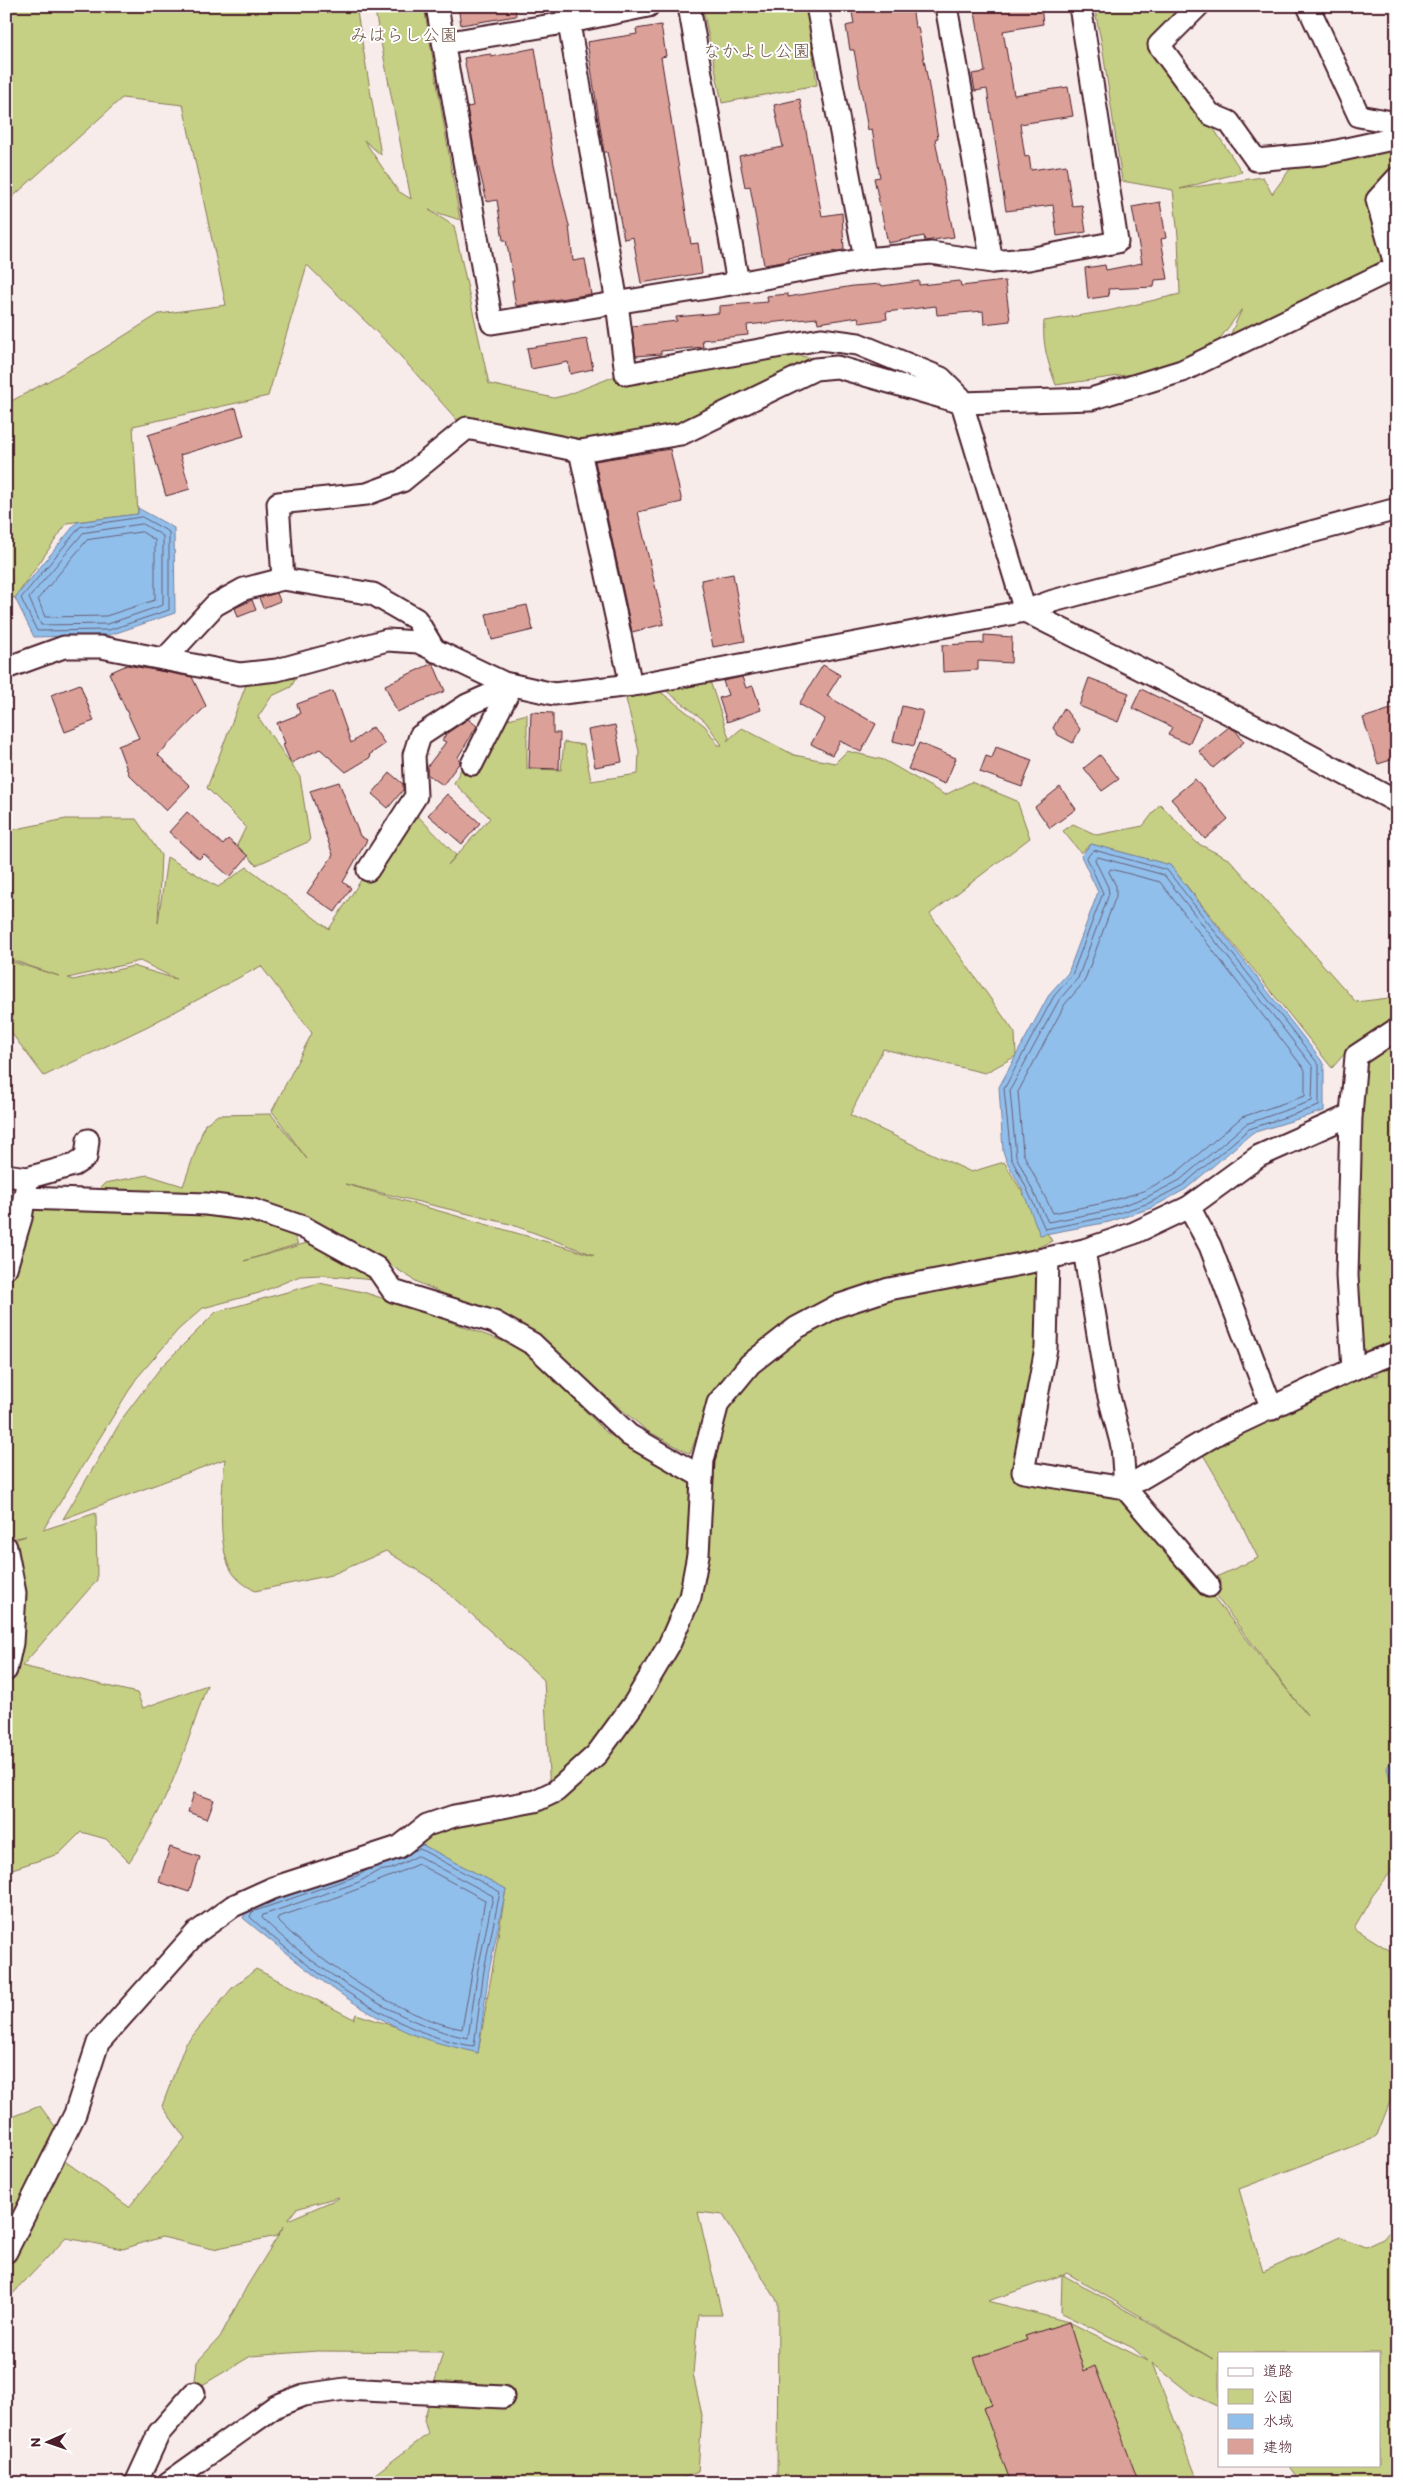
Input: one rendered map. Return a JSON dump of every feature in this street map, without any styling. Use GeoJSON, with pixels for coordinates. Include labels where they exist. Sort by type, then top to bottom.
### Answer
{"type":"FeatureCollection","features":[{"type":"Feature","properties":{"kind":"street"},"geometry":{"type":"LineString","coordinates":[[437,6],[492,323],[738,283],[865,259],[932,253],[992,262],[1029,259],[1117,242],[1080,6]]}},
{"type":"Feature","properties":{"kind":"street"},"geometry":{"type":"LineString","coordinates":[[444,43],[568,14],[648,6]]}},
{"type":"Feature","properties":{"kind":"street"},"geometry":{"type":"LineString","coordinates":[[689,6],[738,283]]}},
{"type":"Feature","properties":{"kind":"street"},"geometry":{"type":"LineString","coordinates":[[817,6],[865,259]]}},
{"type":"Feature","properties":{"kind":"street"},"geometry":{"type":"LineString","coordinates":[[946,6],[992,262]]}},
{"type":"Feature","properties":{"kind":"street"},"geometry":{"type":"LineString","coordinates":[[1198,6],[1159,45],[1210,114],[1229,122],[1256,160],[1323,154],[1397,138]]}},
{"type":"Feature","properties":{"kind":"street"},"geometry":{"type":"LineString","coordinates":[[1308,6],[1359,116],[1397,123]]}},
{"type":"Feature","properties":{"kind":"street"},"geometry":{"type":"LineString","coordinates":[[568,14],[617,303],[626,374],[821,339],[858,344],[941,378],[960,397],[1025,611],[1270,734],[1397,802]]}},
{"type":"Feature","properties":{"kind":"street"},"geometry":{"type":"LineString","coordinates":[[283,579],[278,503],[367,494],[402,481],[467,428],[580,450],[680,434],[814,369],[837,367],[962,403],[1090,398],[1182,371],[1396,268],[1377,200],[1397,178]]}},
{"type":"Feature","properties":{"kind":"street"},"geometry":{"type":"LineString","coordinates":[[580,450],[631,685]]}},
{"type":"Feature","properties":{"kind":"street"},"geometry":{"type":"LineString","coordinates":[[6,668],[64,647],[100,647],[240,674],[276,670],[387,640],[418,642],[512,685],[554,694],[631,685],[1025,611],[1062,598],[1397,509]]}},
{"type":"Feature","properties":{"kind":"street"},"geometry":{"type":"LineString","coordinates":[[165,659],[216,605],[244,590],[283,579],[373,594],[416,618],[435,651]]}},
{"type":"Feature","properties":{"kind":"street"},"geometry":{"type":"LineString","coordinates":[[472,764],[512,685]]}},
{"type":"Feature","properties":{"kind":"street"},"geometry":{"type":"LineString","coordinates":[[368,870],[416,796],[414,755],[420,736],[467,705],[512,685]]}},
{"type":"Feature","properties":{"kind":"street"},"geometry":{"type":"LineString","coordinates":[[1353,1369],[1347,1276],[1351,1115],[1356,1056],[1397,1029]]}},
{"type":"Feature","properties":{"kind":"street"},"geometry":{"type":"LineString","coordinates":[[6,2252],[75,2114],[98,2043],[196,1933],[233,1906],[273,1888],[399,1846],[427,1826],[454,1816],[535,1801],[556,1791],[597,1754],[635,1702],[669,1645],[690,1597],[698,1555],[703,1460],[718,1402],[750,1364],[796,1328],[837,1306],[890,1289],[1084,1250],[1134,1233],[1189,1207],[1259,1156],[1351,1115]]}},
{"type":"Feature","properties":{"kind":"street"},"geometry":{"type":"LineString","coordinates":[[26,1188],[74,1165],[86,1157],[88,1140]]}},
{"type":"Feature","properties":{"kind":"street"},"geometry":{"type":"LineString","coordinates":[[6,1175],[26,1188],[253,1210],[303,1227],[377,1268],[393,1291],[494,1322],[532,1344],[629,1434],[702,1477]]}},
{"type":"Feature","properties":{"kind":"street"},"geometry":{"type":"LineString","coordinates":[[6,1268],[21,1218],[26,1188]]}},
{"type":"Feature","properties":{"kind":"street"},"geometry":{"type":"LineString","coordinates":[[1189,1207],[1210,1246],[1272,1408]]}},
{"type":"Feature","properties":{"kind":"street"},"geometry":{"type":"LineString","coordinates":[[1084,1250],[1107,1389],[1122,1446],[1125,1488],[1209,1586]]}},
{"type":"Feature","properties":{"kind":"street"},"geometry":{"type":"LineString","coordinates":[[1048,1258],[1046,1348],[1023,1472],[1125,1488],[1220,1432],[1353,1369],[1397,1352]]}},
{"type":"Feature","properties":{"kind":"street"},"geometry":{"type":"LineString","coordinates":[[6,1547],[15,1593],[12,1643],[6,1670]]}},
{"type":"Feature","properties":{"kind":"street"},"geometry":{"type":"LineString","coordinates":[[168,2483],[276,2406],[304,2394],[345,2389],[503,2397]]}},
{"type":"Feature","properties":{"kind":"street"},"geometry":{"type":"LineString","coordinates":[[136,2483],[159,2433],[194,2393]]}},
{"type":"Feature","properties":{"kind":"green space","name":"みはらし公園"},"geometry":{"type":"Polygon","coordinates":[[[6,6],[356,6],[381,155],[364,140],[398,191],[411,199],[374,6],[424,6],[460,220],[429,210],[454,226],[489,384],[554,398],[567,395],[623,373],[792,355],[815,358],[789,381],[674,431],[568,440],[488,422],[457,420],[394,349],[307,265],[268,396],[133,426],[138,514],[67,523],[15,598],[6,597],[6,404],[74,367],[159,314],[226,305],[183,105],[122,98],[6,203],[6,6]]]}},
{"type":"Feature","properties":{"kind":"green space","name":"なかよし公園"},"geometry":{"type":"Polygon","coordinates":[[[718,6],[807,6],[817,85],[722,103],[703,9],[718,6]]]}},
{"type":"Feature","properties":{"kind":"green space"},"geometry":{"type":"Polygon","coordinates":[[[1094,6],[1186,6],[1159,45],[1242,172],[1180,189],[1263,177],[1272,194],[1293,165],[1397,138],[1397,267],[1223,351],[1242,309],[1204,360],[1126,375],[1056,385],[1046,353],[1044,321],[1108,311],[1180,294],[1178,236],[1173,190],[1122,181],[1102,45],[1094,6]]]}},
{"type":"Feature","properties":{"kind":"green space"},"geometry":{"type":"Polygon","coordinates":[[[296,678],[291,687],[272,696],[258,717],[300,777],[310,841],[256,865],[237,845],[246,827],[207,788],[246,685],[296,678]]]}},
{"type":"Feature","properties":{"kind":"green space"},"geometry":{"type":"Polygon","coordinates":[[[709,678],[729,738],[727,741],[742,728],[794,755],[835,763],[847,751],[884,760],[945,795],[971,782],[1017,801],[1030,838],[930,914],[1015,1033],[1016,1056],[985,1073],[883,1049],[850,1115],[971,1172],[1004,1162],[1052,1241],[987,1271],[1044,1266],[1040,1360],[1015,1480],[1120,1494],[1199,1579],[1307,1715],[1205,1582],[1258,1558],[1228,1497],[1202,1453],[1354,1375],[1378,1376],[1376,1373],[1353,1369],[1356,1056],[1397,1029],[1397,1357],[1379,1371],[1397,1363],[1397,1864],[1373,1895],[1354,1928],[1397,1955],[1397,2084],[1377,2135],[1372,2139],[1239,2189],[1263,2272],[1340,2237],[1365,2247],[1383,2239],[1397,2223],[1397,2483],[1289,2483],[1297,2476],[1290,2466],[1380,2466],[1380,2352],[1218,2352],[1218,2407],[1191,2394],[1152,2363],[1199,2483],[777,2483],[778,2302],[723,2215],[698,2212],[722,2315],[698,2315],[693,2374],[702,2415],[698,2472],[672,2483],[374,2483],[375,2474],[428,2434],[424,2420],[443,2352],[317,2351],[251,2356],[194,2390],[197,2362],[220,2337],[247,2286],[284,2226],[277,2236],[213,2249],[162,2237],[123,2249],[66,2238],[6,2301],[6,2255],[55,2154],[129,2207],[185,2138],[162,2106],[185,2045],[232,1988],[256,1969],[354,2019],[356,2014],[478,2053],[506,1889],[419,1843],[454,1816],[550,1793],[544,1680],[435,1581],[386,1551],[331,1575],[255,1591],[245,1585],[229,1567],[222,1538],[222,1487],[225,1459],[63,1519],[124,1416],[161,1367],[216,1312],[319,1283],[363,1292],[410,1307],[524,1349],[608,1434],[702,1477],[718,1403],[819,1304],[756,1344],[711,1398],[690,1454],[646,1430],[527,1330],[419,1283],[365,1249],[288,1223],[298,1244],[244,1261],[314,1241],[368,1271],[374,1280],[321,1275],[300,1276],[259,1293],[203,1308],[178,1330],[136,1379],[43,1530],[96,1513],[97,1580],[22,1666],[137,1693],[143,1708],[207,1685],[183,1755],[165,1798],[143,1841],[129,1862],[106,1839],[81,1832],[59,1854],[6,1871],[6,1543],[26,1536],[6,1540],[6,1268],[24,1198],[88,1200],[105,1183],[148,1175],[183,1186],[205,1124],[218,1115],[271,1114],[307,1159],[272,1111],[312,1033],[261,966],[148,1026],[44,1076],[6,1026],[6,960],[59,976],[6,958],[6,892],[8,871],[6,831],[66,819],[136,819],[161,855],[158,923],[167,857],[218,887],[247,867],[329,929],[409,807],[456,855],[448,865],[490,818],[454,783],[483,726],[527,714],[527,769],[561,770],[564,742],[584,745],[591,781],[638,774],[639,751],[626,699],[654,687],[705,726],[718,745],[722,745],[705,721],[664,689],[709,678]],[[140,961],[68,978],[73,980],[133,966],[176,979],[140,961]],[[345,1184],[594,1255],[510,1224],[345,1184]],[[339,2198],[296,2209],[288,2220],[339,2198]],[[1067,2273],[1063,2275],[1213,2359],[1067,2273]],[[1062,2275],[988,2301],[1069,2322],[1148,2361],[1133,2348],[1061,2313],[1062,2275]]]}},
{"type":"Feature","properties":{"kind":"green space"},"geometry":{"type":"Polygon","coordinates":[[[1160,804],[1197,843],[1230,860],[1356,1002],[1397,997],[1397,1021],[1347,1051],[1332,1068],[1170,865],[1091,844],[1081,853],[1063,831],[1073,824],[1097,835],[1143,826],[1160,804]]]}},
{"type":"Feature","properties":{"kind":"green space"},"geometry":{"type":"Polygon","coordinates":[[[40,2106],[57,2129],[6,2249],[6,2119],[40,2106]]]}},
{"type":"Feature","properties":{"kind":"water"},"geometry":{"type":"Polygon","coordinates":[[[138,508],[174,528],[175,613],[110,635],[34,637],[15,598],[77,522],[138,514],[138,508]]]}},
{"type":"Feature","properties":{"kind":"water"},"geometry":{"type":"Polygon","coordinates":[[[1091,844],[1170,865],[1324,1064],[1324,1111],[1252,1133],[1186,1189],[1151,1208],[1109,1222],[1040,1235],[1022,1189],[1003,1151],[999,1087],[1050,993],[1068,973],[1098,892],[1081,856],[1091,844]]]}},
{"type":"Feature","properties":{"kind":"water"},"geometry":{"type":"Polygon","coordinates":[[[1397,1751],[1397,1787],[1391,1782],[1387,1768],[1397,1751]]]}},
{"type":"Feature","properties":{"kind":"water"},"geometry":{"type":"Polygon","coordinates":[[[419,1843],[506,1889],[489,1971],[478,2053],[412,2034],[366,2011],[324,1982],[243,1918],[248,1908],[355,1871],[419,1843]]]}},
{"type":"Feature","properties":{"kind":"building"},"geometry":{"type":"Polygon","coordinates":[[[458,6],[515,6],[516,16],[461,25],[458,6]]]}},
{"type":"Feature","properties":{"kind":"building"},"geometry":{"type":"Polygon","coordinates":[[[851,6],[912,6],[915,27],[918,27],[930,92],[938,138],[935,139],[954,237],[925,241],[924,236],[888,243],[874,178],[880,177],[872,129],[868,130],[854,50],[850,50],[846,26],[854,24],[851,6]]]}},
{"type":"Feature","properties":{"kind":"building"},"geometry":{"type":"Polygon","coordinates":[[[974,6],[1041,6],[1043,24],[1003,31],[1014,95],[1068,87],[1073,116],[1020,124],[1025,157],[1029,156],[1031,170],[1066,165],[1072,206],[1082,205],[1086,232],[1057,236],[1053,205],[1006,211],[987,89],[975,91],[972,74],[985,72],[974,6]]]}},
{"type":"Feature","properties":{"kind":"building"},"geometry":{"type":"Polygon","coordinates":[[[661,25],[666,56],[661,57],[691,244],[698,243],[702,273],[641,283],[633,237],[624,239],[607,152],[604,152],[587,42],[637,34],[636,29],[661,25]]]}},
{"type":"Feature","properties":{"kind":"building"},"geometry":{"type":"Polygon","coordinates":[[[535,48],[554,164],[569,226],[573,261],[585,259],[591,294],[516,306],[512,281],[514,281],[506,240],[503,240],[497,200],[487,202],[474,148],[467,107],[473,106],[464,58],[491,54],[491,57],[535,48]]]}},
{"type":"Feature","properties":{"kind":"building"},"geometry":{"type":"Polygon","coordinates":[[[800,99],[822,216],[842,213],[844,250],[789,258],[789,261],[764,265],[750,186],[745,187],[739,156],[783,147],[774,105],[800,99]]]}},
{"type":"Feature","properties":{"kind":"building"},"geometry":{"type":"Polygon","coordinates":[[[1160,202],[1166,238],[1161,239],[1168,279],[1155,280],[1154,287],[1108,289],[1109,296],[1088,299],[1085,268],[1105,265],[1106,270],[1142,263],[1132,207],[1160,202]]]}},
{"type":"Feature","properties":{"kind":"building"},"geometry":{"type":"Polygon","coordinates":[[[919,281],[919,285],[960,281],[961,286],[1005,281],[1010,321],[984,324],[983,311],[937,315],[936,306],[886,312],[887,319],[860,323],[858,317],[818,323],[817,318],[747,325],[748,335],[702,340],[703,347],[661,351],[661,354],[636,356],[632,326],[677,321],[676,317],[719,313],[719,306],[768,302],[767,296],[788,294],[788,297],[853,286],[881,284],[882,286],[919,281]]]}},
{"type":"Feature","properties":{"kind":"building"},"geometry":{"type":"Polygon","coordinates":[[[587,339],[593,369],[570,374],[568,362],[531,369],[527,348],[587,339]]]}},
{"type":"Feature","properties":{"kind":"building"},"geometry":{"type":"Polygon","coordinates":[[[236,408],[244,436],[180,455],[190,489],[166,496],[148,435],[236,408]]]}},
{"type":"Feature","properties":{"kind":"building"},"geometry":{"type":"Polygon","coordinates":[[[670,449],[682,502],[638,512],[664,624],[632,632],[595,461],[670,449]]]}},
{"type":"Feature","properties":{"kind":"building"},"geometry":{"type":"Polygon","coordinates":[[[733,574],[745,641],[713,647],[701,580],[733,574]]]}},
{"type":"Feature","properties":{"kind":"building"},"geometry":{"type":"Polygon","coordinates":[[[277,593],[280,601],[263,608],[259,598],[277,593]]]}},
{"type":"Feature","properties":{"kind":"building"},"geometry":{"type":"Polygon","coordinates":[[[252,600],[256,610],[238,617],[235,608],[252,600]]]}},
{"type":"Feature","properties":{"kind":"building"},"geometry":{"type":"Polygon","coordinates":[[[527,605],[533,630],[492,640],[486,614],[527,605]]]}},
{"type":"Feature","properties":{"kind":"building"},"geometry":{"type":"Polygon","coordinates":[[[984,635],[1012,637],[1011,663],[978,661],[978,670],[943,672],[942,645],[984,643],[984,635]]]}},
{"type":"Feature","properties":{"kind":"building"},"geometry":{"type":"Polygon","coordinates":[[[433,663],[445,691],[397,712],[385,685],[433,663]]]}},
{"type":"Feature","properties":{"kind":"building"},"geometry":{"type":"Polygon","coordinates":[[[127,665],[192,677],[206,706],[158,755],[190,786],[166,811],[129,775],[118,746],[139,738],[109,673],[127,665]]]}},
{"type":"Feature","properties":{"kind":"building"},"geometry":{"type":"Polygon","coordinates":[[[823,665],[840,675],[827,696],[876,724],[861,752],[840,741],[832,755],[811,744],[825,719],[799,704],[823,665]]]}},
{"type":"Feature","properties":{"kind":"building"},"geometry":{"type":"Polygon","coordinates":[[[742,677],[746,688],[753,686],[761,710],[727,722],[719,698],[728,695],[723,681],[742,677]]]}},
{"type":"Feature","properties":{"kind":"building"},"geometry":{"type":"Polygon","coordinates":[[[1089,678],[1129,693],[1118,722],[1079,706],[1089,678]]]}},
{"type":"Feature","properties":{"kind":"building"},"geometry":{"type":"Polygon","coordinates":[[[80,684],[94,721],[65,732],[51,695],[80,684]]]}},
{"type":"Feature","properties":{"kind":"building"},"geometry":{"type":"Polygon","coordinates":[[[1141,689],[1201,718],[1189,744],[1168,735],[1172,727],[1132,708],[1141,689]]]}},
{"type":"Feature","properties":{"kind":"building"},"geometry":{"type":"Polygon","coordinates":[[[333,691],[351,743],[373,727],[385,744],[369,755],[371,757],[346,772],[320,749],[291,763],[283,745],[285,743],[277,723],[300,714],[297,704],[333,691]]]}},
{"type":"Feature","properties":{"kind":"building"},"geometry":{"type":"Polygon","coordinates":[[[902,706],[923,711],[914,746],[893,741],[902,706]]]}},
{"type":"Feature","properties":{"kind":"building"},"geometry":{"type":"Polygon","coordinates":[[[1397,707],[1397,758],[1378,764],[1363,718],[1397,707]]]}},
{"type":"Feature","properties":{"kind":"building"},"geometry":{"type":"Polygon","coordinates":[[[1064,708],[1080,729],[1073,743],[1058,735],[1053,728],[1064,708]]]}},
{"type":"Feature","properties":{"kind":"building"},"geometry":{"type":"Polygon","coordinates":[[[531,712],[553,713],[553,733],[560,733],[559,769],[529,768],[531,712]]]}},
{"type":"Feature","properties":{"kind":"building"},"geometry":{"type":"Polygon","coordinates":[[[468,719],[477,726],[458,757],[460,762],[443,785],[427,774],[427,767],[446,742],[442,740],[447,733],[468,719]]]}},
{"type":"Feature","properties":{"kind":"building"},"geometry":{"type":"Polygon","coordinates":[[[615,725],[622,762],[595,767],[588,730],[615,725]]]}},
{"type":"Feature","properties":{"kind":"building"},"geometry":{"type":"Polygon","coordinates":[[[1229,727],[1236,731],[1244,742],[1213,768],[1199,751],[1229,727]]]}},
{"type":"Feature","properties":{"kind":"building"},"geometry":{"type":"Polygon","coordinates":[[[919,743],[956,758],[945,784],[908,769],[919,743]]]}},
{"type":"Feature","properties":{"kind":"building"},"geometry":{"type":"Polygon","coordinates":[[[996,747],[1032,760],[1022,787],[980,772],[986,756],[992,758],[996,747]]]}},
{"type":"Feature","properties":{"kind":"building"},"geometry":{"type":"Polygon","coordinates":[[[1100,755],[1119,779],[1102,791],[1084,768],[1100,755]]]}},
{"type":"Feature","properties":{"kind":"building"},"geometry":{"type":"Polygon","coordinates":[[[390,773],[403,784],[403,790],[388,808],[372,794],[390,773]]]}},
{"type":"Feature","properties":{"kind":"building"},"geometry":{"type":"Polygon","coordinates":[[[1195,779],[1228,819],[1205,839],[1171,799],[1195,779]]]}},
{"type":"Feature","properties":{"kind":"building"},"geometry":{"type":"Polygon","coordinates":[[[339,782],[360,836],[367,840],[343,882],[351,888],[335,912],[307,893],[333,855],[310,791],[339,782]]]}},
{"type":"Feature","properties":{"kind":"building"},"geometry":{"type":"Polygon","coordinates":[[[1060,787],[1076,809],[1050,828],[1035,807],[1060,787]]]}},
{"type":"Feature","properties":{"kind":"building"},"geometry":{"type":"Polygon","coordinates":[[[447,794],[480,823],[462,844],[428,815],[447,794]]]}},
{"type":"Feature","properties":{"kind":"building"},"geometry":{"type":"Polygon","coordinates":[[[187,812],[223,845],[228,839],[248,856],[230,877],[204,854],[199,859],[169,832],[187,812]]]}},
{"type":"Feature","properties":{"kind":"building"},"geometry":{"type":"Polygon","coordinates":[[[194,1793],[214,1800],[207,1819],[188,1812],[194,1793]]]}},
{"type":"Feature","properties":{"kind":"building"},"geometry":{"type":"Polygon","coordinates":[[[170,1847],[200,1857],[189,1892],[159,1882],[170,1847]]]}},
{"type":"Feature","properties":{"kind":"building"},"geometry":{"type":"Polygon","coordinates":[[[1069,2322],[1084,2371],[1095,2366],[1139,2483],[1011,2483],[983,2408],[992,2405],[974,2358],[1027,2340],[1025,2336],[1069,2322]]]}}]}
